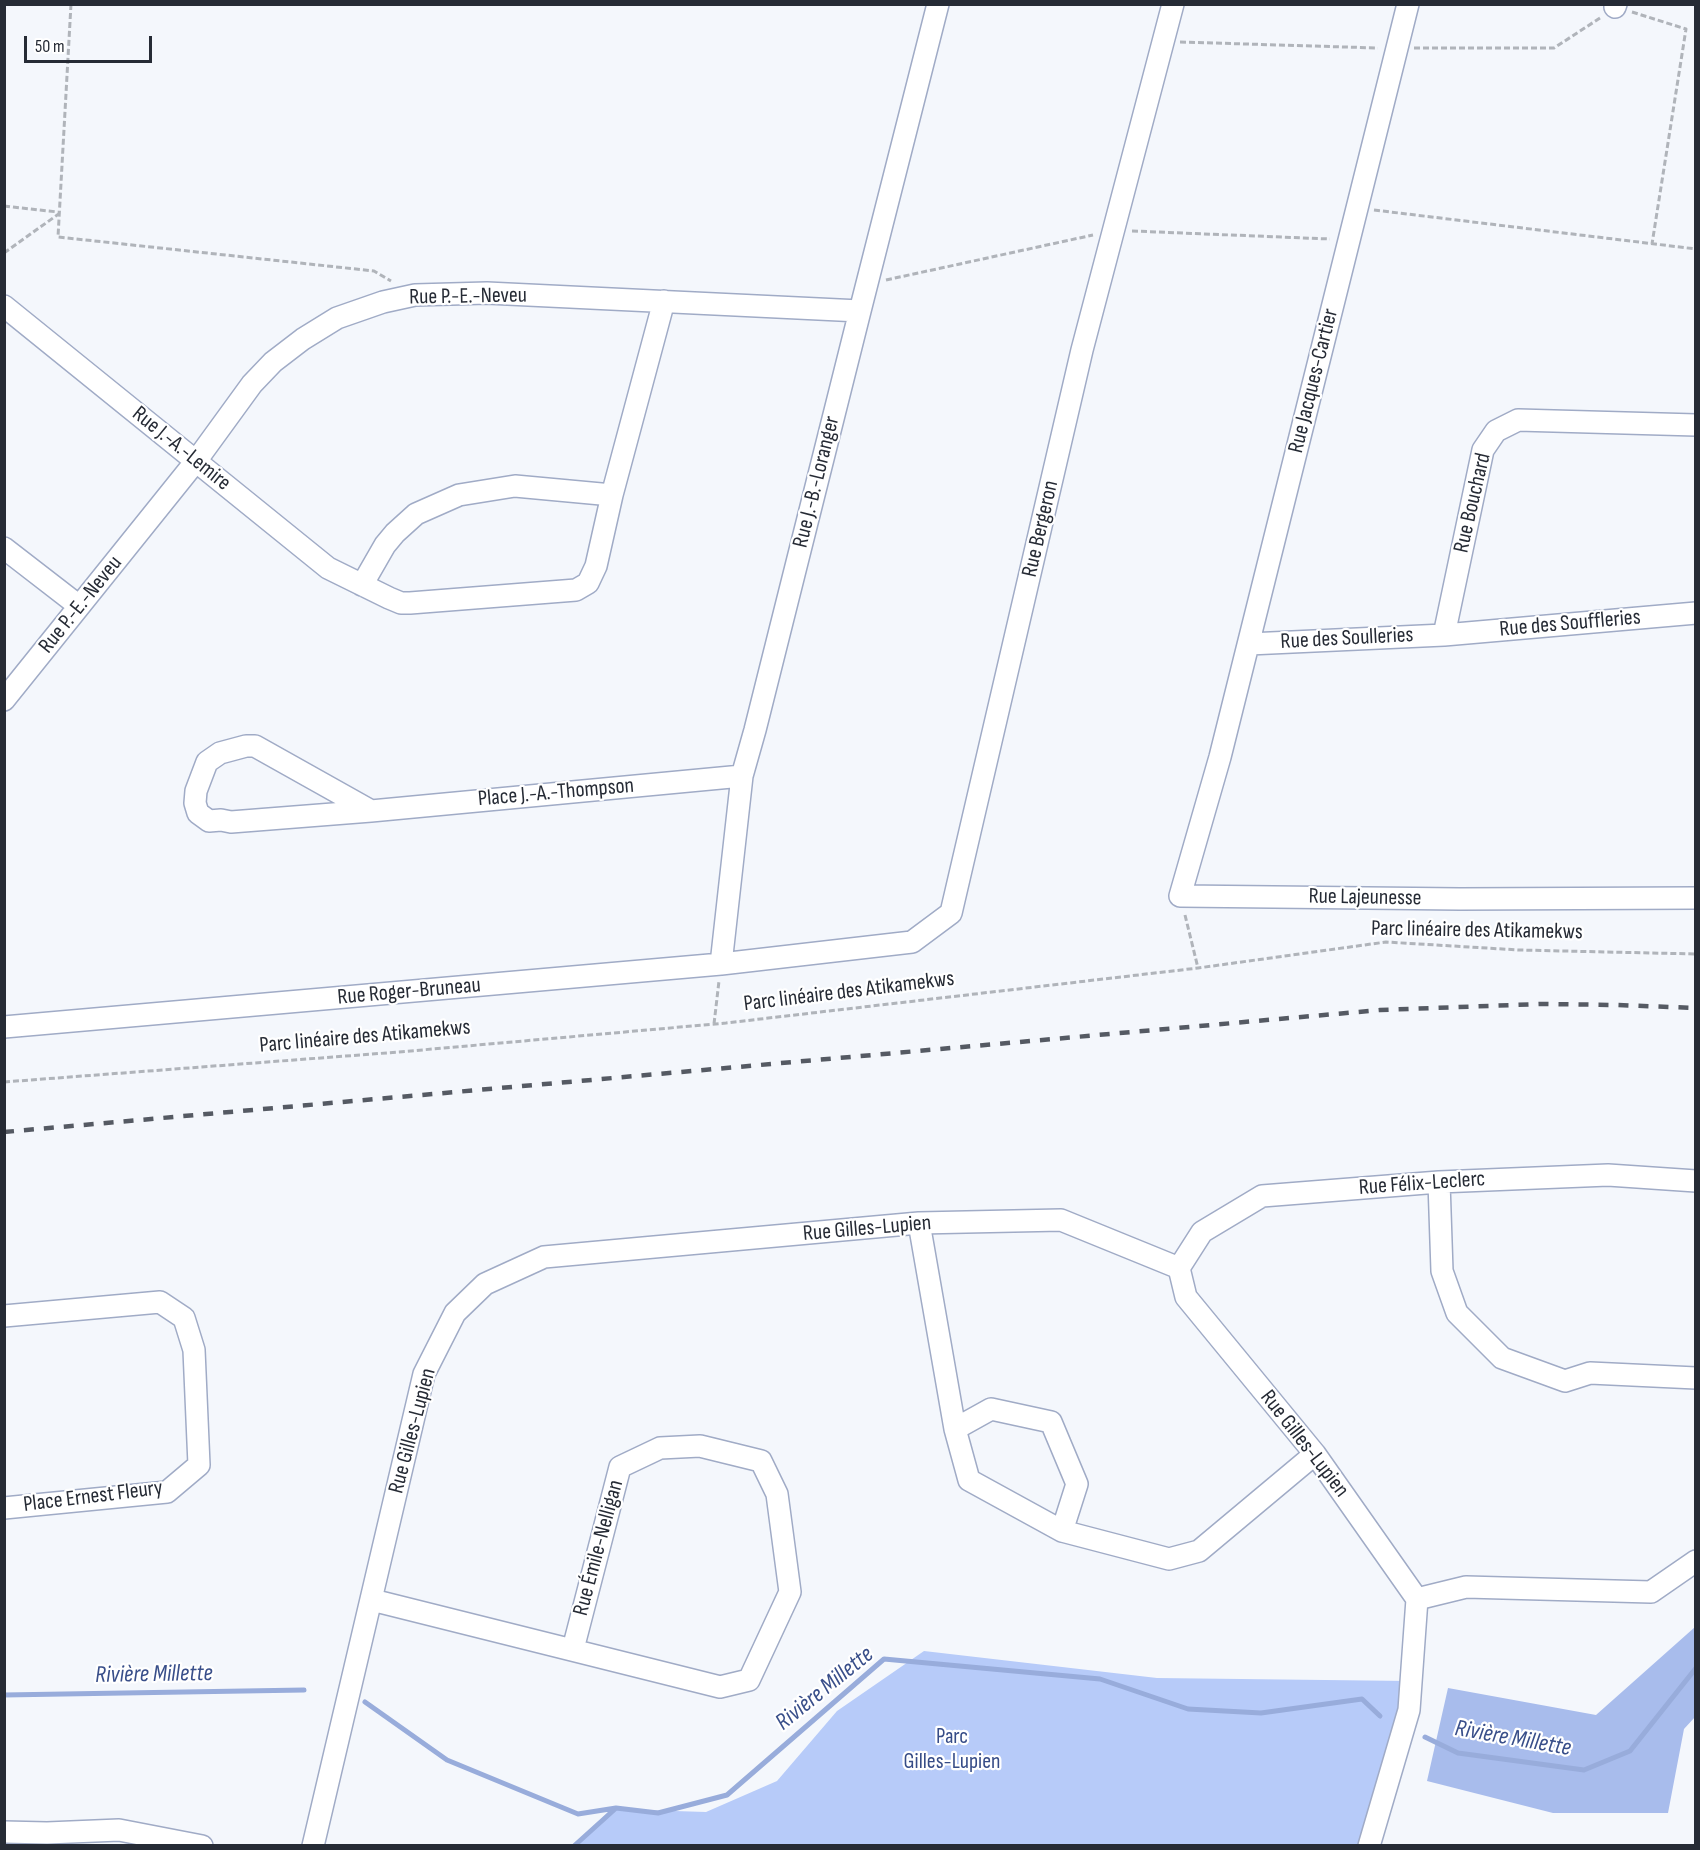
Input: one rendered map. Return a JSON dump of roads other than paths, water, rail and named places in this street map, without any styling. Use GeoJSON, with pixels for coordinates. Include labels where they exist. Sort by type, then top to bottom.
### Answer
{"type":"FeatureCollection","features":[{"type":"Feature","properties":{"kind":"street","name":"Rue J.-B.-Loranger"},"geometry":{"type":"LineString","coordinates":[[721,964],[742,776],[938,4]]}},
{"type":"Feature","properties":{"kind":"street","name":"Rue Bergeron"},"geometry":{"type":"LineString","coordinates":[[814,953],[912,942],[951,913],[1082,350],[1173,4]]}},
{"type":"Feature","properties":{"kind":"street","name":"Rue Jacques-Cartier"},"geometry":{"type":"LineString","coordinates":[[1180,896],[1220,757],[1249,644],[1408,4]]}},
{"type":"Feature","properties":{"kind":"street","name":"Rue P.-E.-Neveu"},"geometry":{"type":"LineString","coordinates":[[4,700],[196,460],[252,384],[273,362],[303,339],[337,318],[383,302],[415,295],[487,293],[860,311]]}},
{"type":"Feature","properties":{"kind":"street","name":"Rue J.-A.-Lemire"},"geometry":{"type":"LineString","coordinates":[[4,306],[328,568],[401,603],[576,590],[588,583],[596,566],[612,495],[664,301]]}},
{"type":"Feature","properties":{"kind":"street","name":"Rue Bouchard"},"geometry":{"type":"LineString","coordinates":[[1444,635],[1483,450],[1496,431],[1518,420],[1695,425]]}},
{"type":"Feature","properties":{"kind":"street"},"geometry":{"type":"LineString","coordinates":[[362,585],[385,545],[402,526],[416,514],[459,495],[515,486],[612,495]]}},
{"type":"Feature","properties":{"kind":"street"},"geometry":{"type":"LineString","coordinates":[[4,548],[79,606]]}},
{"type":"Feature","properties":{"kind":"street","name":"Rue des Souffleries"},"geometry":{"type":"LineString","coordinates":[[1444,635],[1695,612]]}},
{"type":"Feature","properties":{"kind":"street","name":"Rue des Soulleries"},"geometry":{"type":"LineString","coordinates":[[1249,644],[1444,635]]}},
{"type":"Feature","properties":{"kind":"street","name":"Place J.-A.-Thompson"},"geometry":{"type":"LineString","coordinates":[[371,811],[255,746],[220,753],[207,762],[196,791],[195,803],[198,813],[209,821],[231,822],[371,811],[742,776]]}},
{"type":"Feature","properties":{"kind":"street","name":"Rue Lajeunesse"},"geometry":{"type":"LineString","coordinates":[[1180,896],[1460,899],[1695,898]]}},
{"type":"Feature","properties":{"kind":"street","name":"Rue Roger-Bruneau"},"geometry":{"type":"LineString","coordinates":[[4,1027],[721,964],[814,953]]}},
{"type":"Feature","properties":{"kind":"street","name":"Rue Félix-Leclerc"},"geometry":{"type":"LineString","coordinates":[[1179,1268],[1203,1232],[1262,1196],[1439,1182],[1608,1174],[1695,1181]]}},
{"type":"Feature","properties":{"kind":"street"},"geometry":{"type":"LineString","coordinates":[[1439,1182],[1442,1271],[1457,1313],[1502,1358],[1565,1381],[1590,1373],[1695,1378]]}},
{"type":"Feature","properties":{"kind":"street","name":"Rue Gilles-Lupien"},"geometry":{"type":"LineString","coordinates":[[313,1845],[424,1374],[454,1313],[485,1284],[544,1257],[919,1223],[1061,1220],[1179,1268],[1186,1297],[1315,1454],[1417,1599]]}},
{"type":"Feature","properties":{"kind":"street"},"geometry":{"type":"LineString","coordinates":[[919,1223],[955,1429],[969,1480],[1062,1531],[1169,1559],[1199,1551],[1315,1454]]}},
{"type":"Feature","properties":{"kind":"street","name":"Place Ernest Fleury"},"geometry":{"type":"LineString","coordinates":[[4,1316],[160,1302],[184,1318],[194,1350],[199,1465],[167,1492],[4,1508]]}},
{"type":"Feature","properties":{"kind":"street"},"geometry":{"type":"LineString","coordinates":[[955,1429],[991,1409],[1051,1422],[1077,1484],[1062,1531]]}},
{"type":"Feature","properties":{"kind":"street","name":"Rue Émile-Nelligan"},"geometry":{"type":"LineString","coordinates":[[372,1600],[720,1687],[749,1680],[790,1592],[777,1494],[761,1461],[700,1446],[660,1448],[620,1467],[573,1649]]}},
{"type":"Feature","properties":{"kind":"street"},"geometry":{"type":"LineString","coordinates":[[1369,1845],[1409,1710],[1417,1599],[1466,1587],[1651,1592],[1695,1561]]}},
{"type":"Feature","properties":{"kind":"street"},"geometry":{"type":"LineString","coordinates":[[4,1832],[46,1839],[119,1830],[202,1845]]}},
{"type":"Feature","properties":{"kind":"waterway","name":"Rivière Millette"},"geometry":{"type":"LineString","coordinates":[[365,1702],[447,1760],[578,1814],[616,1808],[658,1813],[727,1795],[884,1659],[1100,1679],[1188,1709],[1261,1713],[1362,1699],[1380,1716]]}},
{"type":"Feature","properties":{"kind":"waterway","name":"Rivière Millette"},"geometry":{"type":"LineString","coordinates":[[1425,1737],[1458,1753],[1584,1770],[1630,1751],[1696,1668]]}},
{"type":"Feature","properties":{"kind":"waterway","name":"Rivière Millette"},"geometry":{"type":"LineString","coordinates":[[4,1695],[304,1690]]}},
{"type":"Feature","properties":{"kind":"waterway"},"geometry":{"type":"LineString","coordinates":[[574,1846],[615,1809]]}},
{"type":"Feature","properties":{"kind":"railway"},"geometry":{"type":"LineString","coordinates":[[4,1132],[1380,1010],[1541,1004],[1696,1008]]}},
{"type":"Feature","properties":{"kind":"park label","name":"Parc Gilles-Lupien"},"geometry":{"type":"Point","coordinates":[952,1750]}}]}
